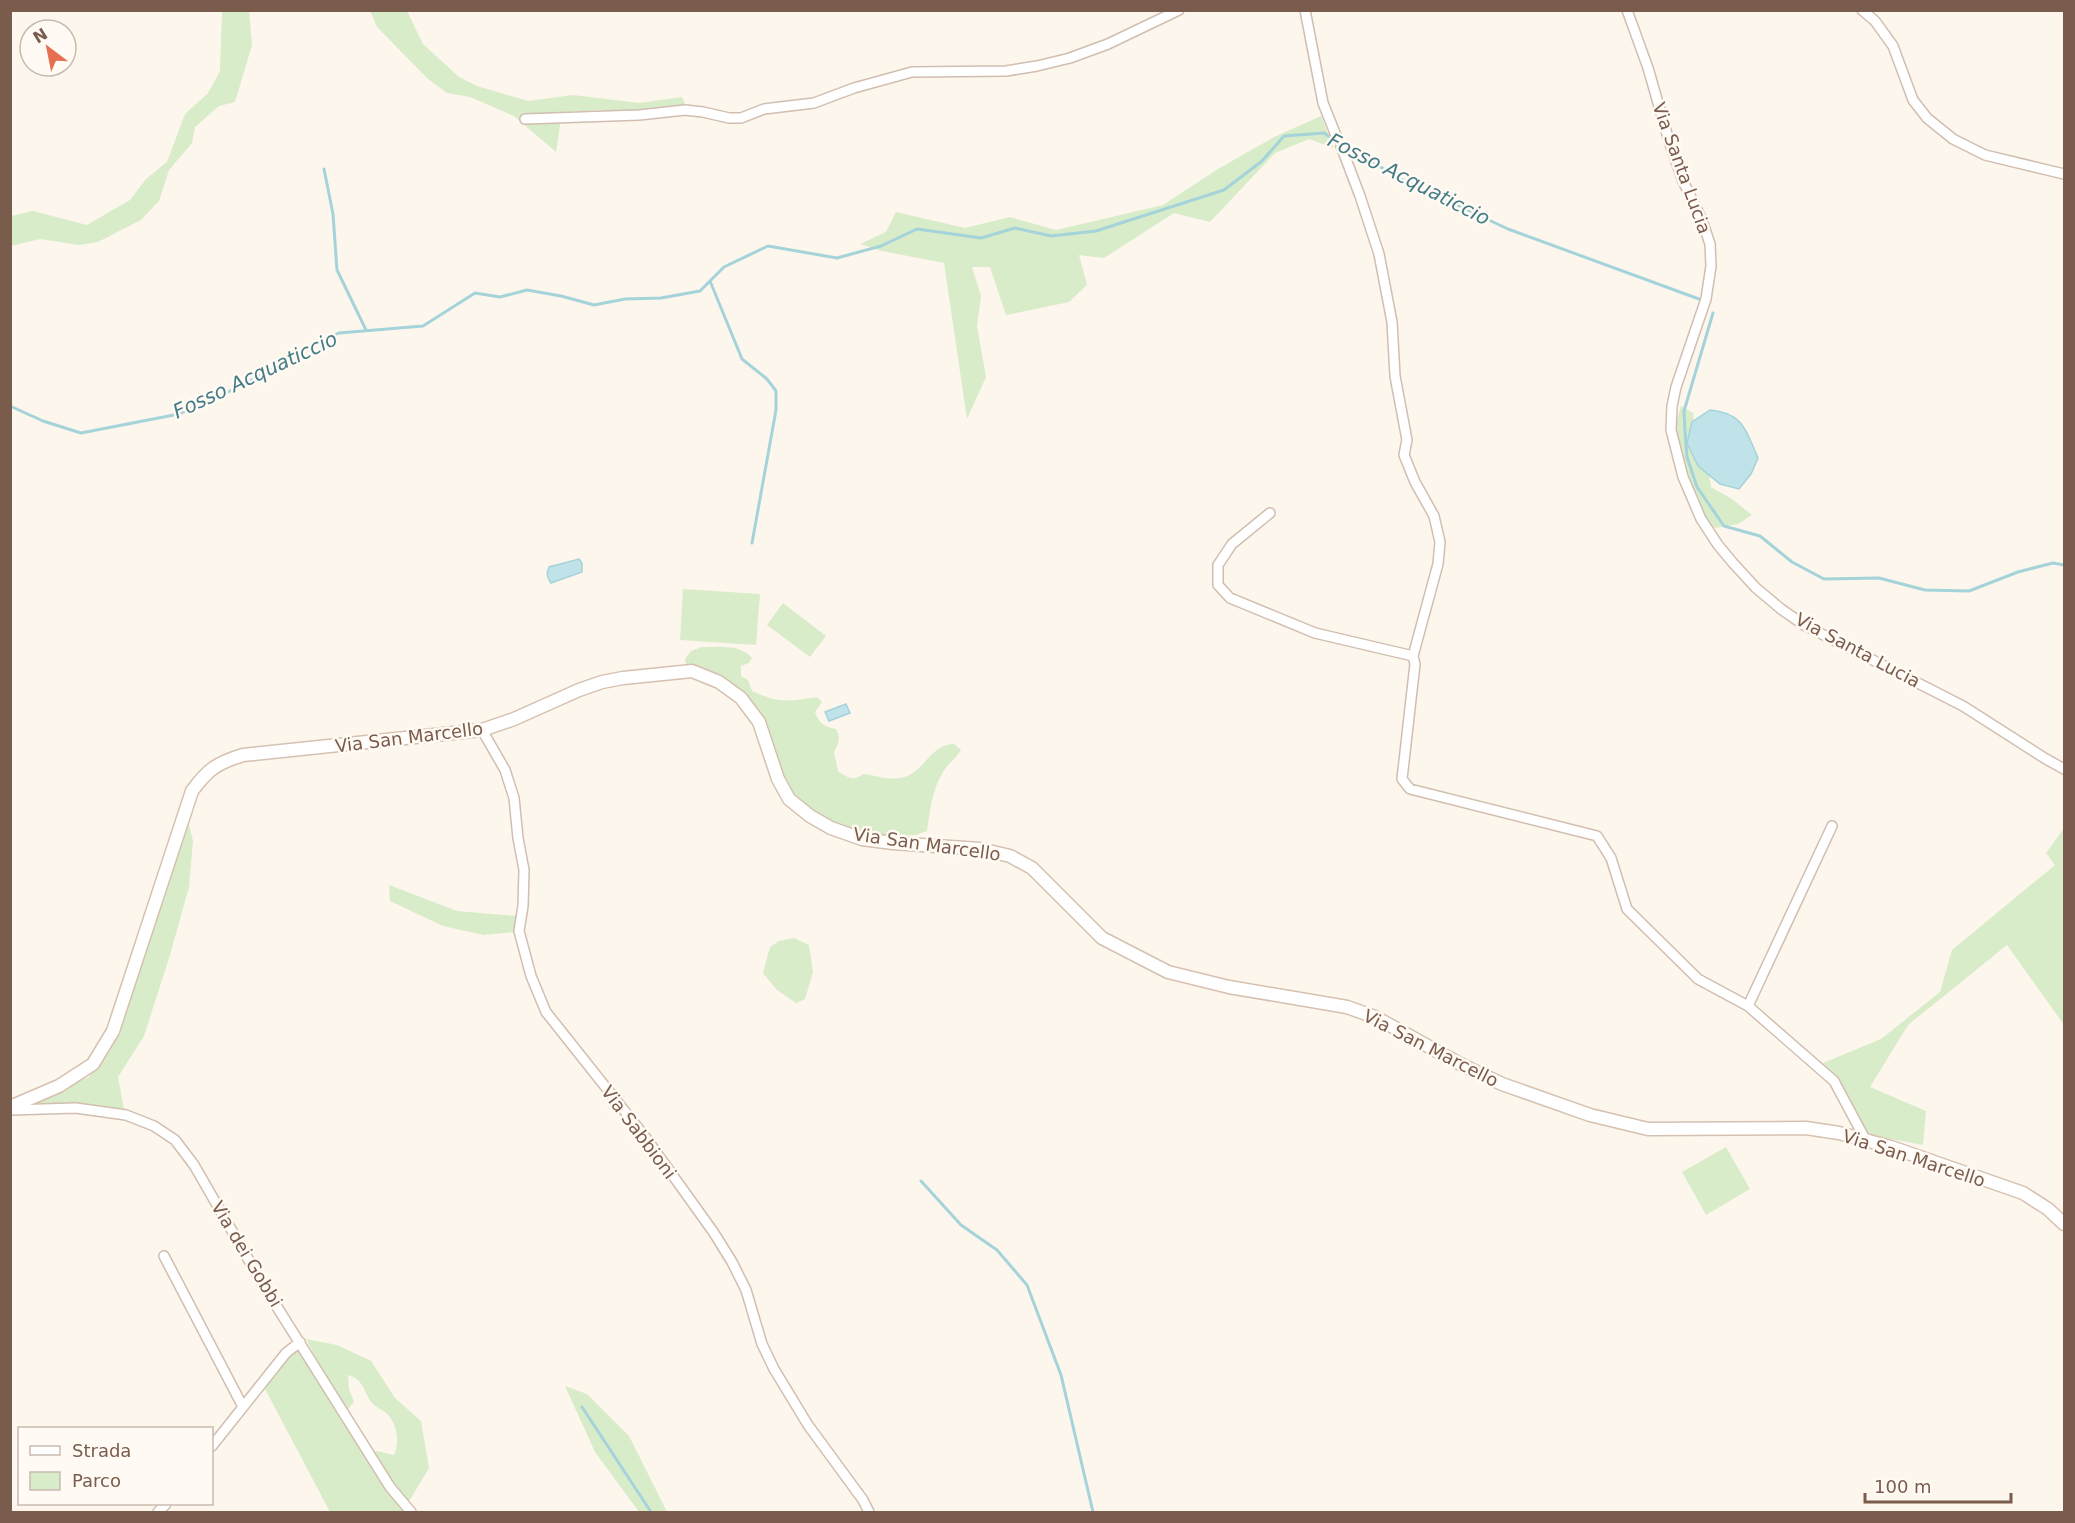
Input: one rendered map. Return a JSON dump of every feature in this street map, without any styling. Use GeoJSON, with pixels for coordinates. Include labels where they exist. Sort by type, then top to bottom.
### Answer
{"type":"FeatureCollection","features":[{"type":"Feature","properties":{"kind":"main road","name":"Via San Marcello"},"geometry":{"type":"LineString","coordinates":[[10,1108],[59,1086],[93,1065],[113,1031],[192,791],[206,773],[222,762],[243,755],[482,730],[602,682],[692,671],[719,682],[746,704],[759,722],[778,779],[789,799],[810,816],[831,828],[862,839],[980,849],[1010,856],[1032,868],[1102,938],[1168,972],[1219,985],[1347,1007],[1375,1017],[1464,1066],[1502,1084],[1590,1115],[1648,1129],[1806,1128],[1865,1139],[2023,1193],[2048,1209],[2064,1224]]}},
{"type":"Feature","properties":{"kind":"street"},"geometry":{"type":"LineString","coordinates":[[525,120],[639,115],[685,110],[741,118],[764,109],[814,103],[854,88],[912,72],[1006,71],[1070,58],[1108,44],[1179,10]]}},
{"type":"Feature","properties":{"kind":"street"},"geometry":{"type":"LineString","coordinates":[[1305,10],[1323,103],[1360,196],[1379,254],[1392,322],[1395,376],[1407,440],[1404,455],[1415,482],[1434,516],[1440,542],[1438,564],[1413,656],[1415,664],[1402,779],[1410,789],[1597,836],[1611,858],[1628,909],[1698,979],[1748,1006],[1834,1081],[1865,1139]]}},
{"type":"Feature","properties":{"kind":"street","name":"Via Santa Lucia"},"geometry":{"type":"LineString","coordinates":[[1627,10],[1648,68],[1683,181],[1702,220],[1710,244],[1711,266],[1706,299],[1676,387],[1671,430],[1676,454],[1692,501],[1709,533],[1756,588],[1804,625],[1938,692],[2064,769]]}},
{"type":"Feature","properties":{"kind":"street"},"geometry":{"type":"LineString","coordinates":[[1862,10],[1875,21],[1893,46],[1913,100],[1927,118],[1953,139],[1985,154],[2064,174]]}},
{"type":"Feature","properties":{"kind":"street"},"geometry":{"type":"LineString","coordinates":[[1270,513],[1232,544],[1218,565],[1218,585],[1230,598],[1315,633],[1413,656]]}},
{"type":"Feature","properties":{"kind":"street","name":"Via Sabbioni"},"geometry":{"type":"LineString","coordinates":[[482,730],[505,770],[514,798],[524,870],[523,906],[519,931],[531,976],[546,1012],[646,1138],[714,1233],[746,1290],[762,1344],[774,1370],[808,1425],[846,1476],[869,1512]]}},
{"type":"Feature","properties":{"kind":"street"},"geometry":{"type":"LineString","coordinates":[[1748,1006],[1832,826]]}},
{"type":"Feature","properties":{"kind":"street","name":"Via dei Gobbi"},"geometry":{"type":"LineString","coordinates":[[10,1108],[76,1108],[126,1115],[154,1126],[175,1140],[194,1165],[262,1283],[390,1487],[411,1512]]}},
{"type":"Feature","properties":{"kind":"street"},"geometry":{"type":"LineString","coordinates":[[164,1256],[243,1407]]}},
{"type":"Feature","properties":{"kind":"street"},"geometry":{"type":"LineString","coordinates":[[213,1445],[286,1353],[300,1342]]}},
{"type":"Feature","properties":{"kind":"green space"},"geometry":{"type":"Polygon","coordinates":[[[222,11],[249,11],[252,45],[235,102],[219,106],[195,127],[192,143],[169,170],[159,201],[141,220],[98,242],[79,245],[40,239],[11,246],[11,216],[33,211],[87,225],[130,200],[146,179],[167,162],[185,114],[208,93],[220,71],[222,11]]]}},
{"type":"Feature","properties":{"kind":"green space"},"geometry":{"type":"Polygon","coordinates":[[[370,11],[407,11],[423,44],[459,77],[477,86],[528,101],[573,95],[639,103],[682,97],[686,106],[631,113],[605,110],[562,112],[556,152],[514,116],[470,97],[447,93],[428,79],[377,27],[370,11]]]}},
{"type":"Feature","properties":{"kind":"green space"},"geometry":{"type":"Polygon","coordinates":[[[1321,116],[1334,148],[1309,139],[1275,153],[1210,222],[1174,213],[1104,258],[1079,255],[1087,285],[1069,302],[1006,315],[990,267],[972,267],[981,296],[977,326],[986,377],[967,419],[944,263],[882,251],[860,244],[886,232],[896,212],[965,228],[1010,217],[1056,230],[1163,205],[1218,169],[1274,137],[1321,116]]]}},
{"type":"Feature","properties":{"kind":"green space"},"geometry":{"type":"Polygon","coordinates":[[[1681,406],[1693,413],[1695,434],[1709,474],[1711,487],[1732,499],[1752,515],[1738,524],[1715,528],[1705,521],[1694,501],[1678,443],[1676,423],[1681,406]]]}},
{"type":"Feature","properties":{"kind":"green space"},"geometry":{"type":"Polygon","coordinates":[[[683,589],[760,594],[756,645],[680,640],[683,589]]]}},
{"type":"Feature","properties":{"kind":"green space"},"geometry":{"type":"Polygon","coordinates":[[[783,603],[826,636],[810,657],[767,625],[783,603]]]}},
{"type":"Feature","properties":{"kind":"green space"},"geometry":{"type":"Polygon","coordinates":[[[702,647],[736,648],[748,654],[752,658],[749,663],[741,666],[741,676],[748,680],[752,691],[770,698],[784,700],[817,697],[822,702],[815,712],[822,724],[836,729],[839,741],[834,752],[838,771],[847,777],[856,778],[863,774],[888,778],[904,777],[917,770],[939,748],[954,744],[961,750],[945,769],[936,786],[927,831],[916,835],[890,836],[852,829],[823,820],[799,802],[785,787],[756,710],[686,666],[685,659],[691,651],[702,647]]]}},
{"type":"Feature","properties":{"kind":"green space"},"geometry":{"type":"Polygon","coordinates":[[[187,817],[193,841],[189,887],[144,1036],[118,1077],[124,1109],[86,1104],[25,1106],[89,1077],[111,1049],[187,817]]]}},
{"type":"Feature","properties":{"kind":"green space"},"geometry":{"type":"Polygon","coordinates":[[[2064,828],[2064,1025],[2007,945],[1908,1025],[1870,1087],[1926,1111],[1923,1145],[1865,1134],[1839,1079],[1823,1063],[1881,1039],[1940,992],[1952,950],[2055,865],[2046,853],[2064,828]]]}},
{"type":"Feature","properties":{"kind":"green space"},"geometry":{"type":"Polygon","coordinates":[[[389,885],[457,911],[517,916],[515,932],[484,935],[443,926],[390,901],[389,885]]]}},
{"type":"Feature","properties":{"kind":"green space"},"geometry":{"type":"Polygon","coordinates":[[[794,938],[809,945],[813,972],[805,999],[796,1003],[777,990],[763,973],[770,947],[779,941],[794,938]]]}},
{"type":"Feature","properties":{"kind":"green space"},"geometry":{"type":"Polygon","coordinates":[[[1726,1147],[1750,1189],[1706,1215],[1682,1172],[1726,1147]]]}},
{"type":"Feature","properties":{"kind":"green space"},"geometry":{"type":"Polygon","coordinates":[[[306,1339],[337,1345],[371,1361],[395,1398],[421,1421],[429,1468],[408,1503],[392,1488],[371,1453],[377,1451],[394,1455],[397,1439],[391,1419],[372,1403],[358,1380],[348,1375],[349,1389],[354,1402],[345,1412],[306,1339]]]}},
{"type":"Feature","properties":{"kind":"green space"},"geometry":{"type":"Polygon","coordinates":[[[298,1347],[390,1494],[406,1512],[330,1512],[264,1387],[298,1347]]]}},
{"type":"Feature","properties":{"kind":"green space"},"geometry":{"type":"Polygon","coordinates":[[[565,1386],[587,1394],[629,1436],[667,1512],[639,1512],[595,1452],[565,1386]]]}},
{"type":"Feature","properties":{"kind":"water"},"geometry":{"type":"Polygon","coordinates":[[[1710,410],[1737,419],[1746,431],[1758,458],[1751,474],[1739,489],[1720,484],[1698,466],[1687,443],[1692,422],[1710,410]]]}},
{"type":"Feature","properties":{"kind":"water"},"geometry":{"type":"Polygon","coordinates":[[[579,559],[582,563],[582,572],[551,583],[547,575],[549,567],[579,559]]]}},
{"type":"Feature","properties":{"kind":"water"},"geometry":{"type":"Polygon","coordinates":[[[846,704],[850,713],[829,721],[825,712],[846,704]]]}},
{"type":"Feature","properties":{"kind":"waterway","name":"Fosso Acquaticcio"},"geometry":{"type":"LineString","coordinates":[[10,406],[43,421],[81,433],[179,414],[228,392],[271,370],[302,350],[339,333],[423,326],[475,293],[500,297],[527,290],[594,305],[625,299],[661,298],[700,291],[724,267],[768,246],[837,258],[881,246],[917,229],[981,238],[1015,228],[1051,236],[1096,231],[1224,190],[1262,161],[1284,136],[1324,133],[1333,139]]}},
{"type":"Feature","properties":{"kind":"waterway","name":"Fosso Acquaticcio"},"geometry":{"type":"LineString","coordinates":[[1344,145],[1399,178],[1508,229],[1699,299]]}},
{"type":"Feature","properties":{"kind":"waterway"},"geometry":{"type":"LineString","coordinates":[[324,169],[333,214],[337,270],[366,330]]}},
{"type":"Feature","properties":{"kind":"waterway"},"geometry":{"type":"LineString","coordinates":[[710,281],[742,359],[767,379],[776,391],[776,410],[752,543]]}},
{"type":"Feature","properties":{"kind":"waterway","name":"Fosso Acquaticcio"},"geometry":{"type":"LineString","coordinates":[[1713,313],[1684,411],[1685,432],[1687,457],[1697,487],[1724,526],[1760,536],[1792,562],[1824,579],[1879,578],[1925,590],[1969,591],[2018,572],[2053,563],[2064,565]]}},
{"type":"Feature","properties":{"kind":"waterway"},"geometry":{"type":"LineString","coordinates":[[921,1181],[961,1225],[997,1250],[1027,1285],[1061,1375],[1093,1512]]}},
{"type":"Feature","properties":{"kind":"waterway"},"geometry":{"type":"LineString","coordinates":[[582,1407],[651,1512]]}}]}
